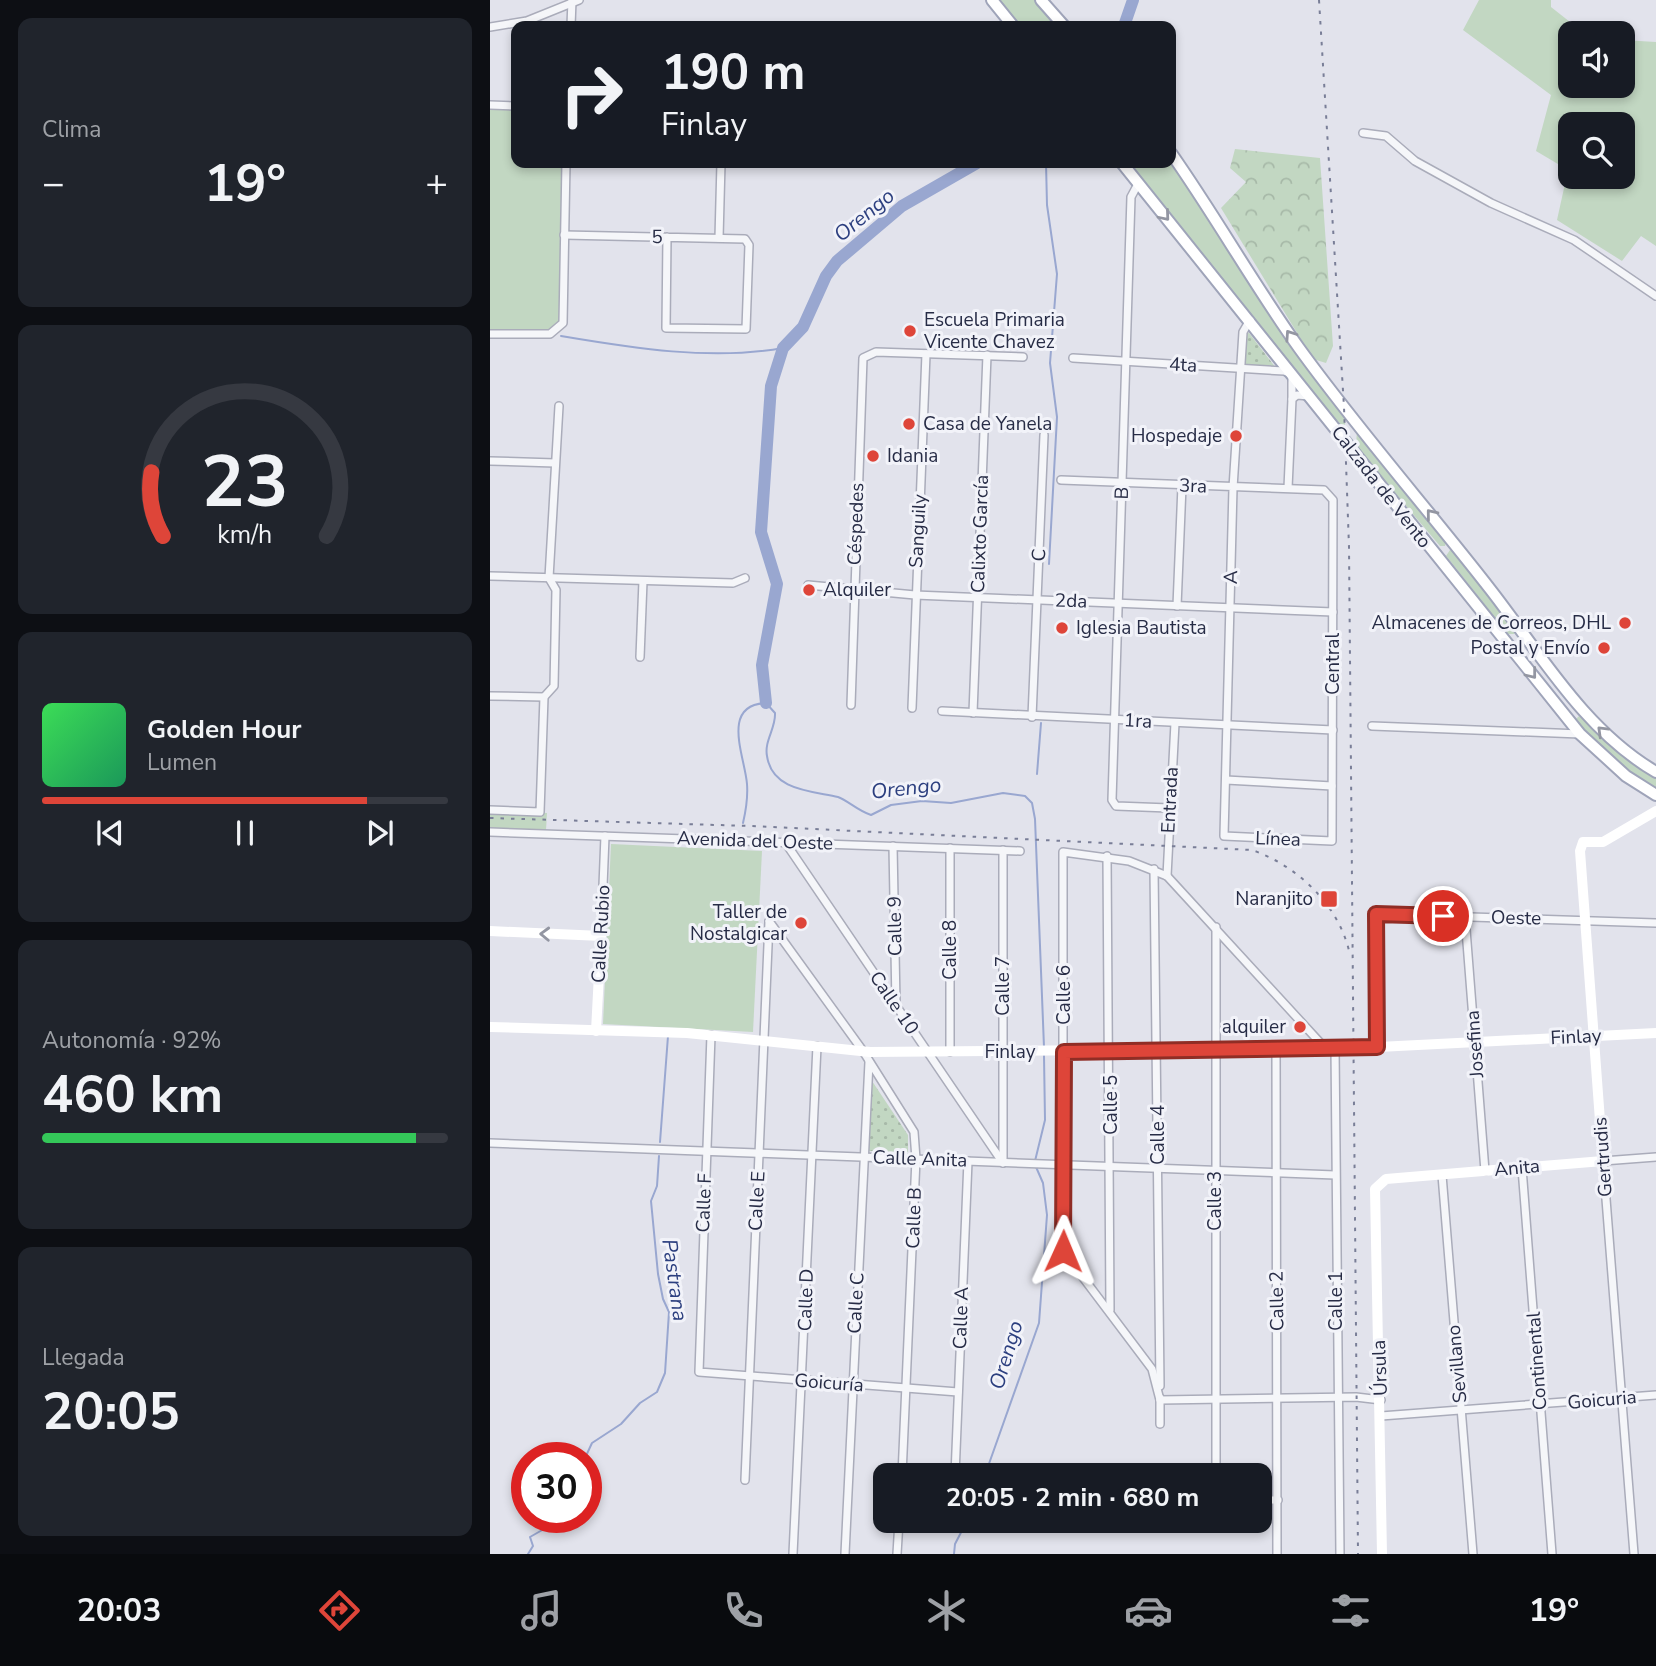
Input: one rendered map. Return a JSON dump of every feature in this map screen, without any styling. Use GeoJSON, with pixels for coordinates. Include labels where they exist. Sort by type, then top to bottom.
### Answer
{"type":"FeatureCollection","features":[{"type":"Feature","properties":{"kind":"main road"},"geometry":{"type":"LineString","coordinates":[[992,0],[1009,21]]}},
{"type":"Feature","properties":{"kind":"main road"},"geometry":{"type":"LineString","coordinates":[[1041,0],[1060,21]]}},
{"type":"Feature","properties":{"kind":"main road","name":"Calzada de Vento"},"geometry":{"type":"LineString","coordinates":[[1176,161],[1298,346],[1591,719],[1635,759],[1656,772]]}},
{"type":"Feature","properties":{"kind":"main road","name":"Calzada de Vento"},"geometry":{"type":"LineString","coordinates":[[1126,168],[1580,734],[1626,776],[1656,795]]}},
{"type":"Feature","properties":{"kind":"main road"},"geometry":{"type":"LineString","coordinates":[[1436,556],[1453,542]]}},
{"type":"Feature","properties":{"kind":"main road"},"geometry":{"type":"LineString","coordinates":[[1511,648],[1527,637]]}},
{"type":"Feature","properties":{"kind":"street"},"geometry":{"type":"LineString","coordinates":[[522,21],[574,1],[572,21]]}},
{"type":"Feature","properties":{"kind":"street"},"geometry":{"type":"LineString","coordinates":[[490,27],[511,23]]}},
{"type":"Feature","properties":{"kind":"street"},"geometry":{"type":"LineString","coordinates":[[490,106],[511,106]]}},
{"type":"Feature","properties":{"kind":"street"},"geometry":{"type":"LineString","coordinates":[[1363,133],[1386,136],[1415,161],[1490,203],[1574,240],[1656,296]]}},
{"type":"Feature","properties":{"kind":"street"},"geometry":{"type":"LineString","coordinates":[[490,334],[550,334],[563,323],[566,168]]}},
{"type":"Feature","properties":{"kind":"street"},"geometry":{"type":"LineString","coordinates":[[719,238],[721,168]]}},
{"type":"Feature","properties":{"kind":"street","name":"B"},"geometry":{"type":"LineString","coordinates":[[1138,184],[1131,197],[1113,804],[1170,808]]}},
{"type":"Feature","properties":{"kind":"street","name":"5"},"geometry":{"type":"LineString","coordinates":[[564,235],[719,238],[748,242],[746,329],[666,328],[667,237]]}},
{"type":"Feature","properties":{"kind":"street","name":"A"},"geometry":{"type":"LineString","coordinates":[[1224,836],[1233,488],[1243,332],[1250,320]]}},
{"type":"Feature","properties":{"kind":"street","name":"Céspedes"},"geometry":{"type":"LineString","coordinates":[[851,705],[862,362],[865,355],[876,352],[926,354]]}},
{"type":"Feature","properties":{"kind":"street"},"geometry":{"type":"LineString","coordinates":[[926,354],[1023,357]]}},
{"type":"Feature","properties":{"kind":"street","name":"Sanguily"},"geometry":{"type":"LineString","coordinates":[[912,708],[926,354]]}},
{"type":"Feature","properties":{"kind":"street","name":"Calixto García"},"geometry":{"type":"LineString","coordinates":[[973,713],[986,355]]}},
{"type":"Feature","properties":{"kind":"street","name":"4ta"},"geometry":{"type":"LineString","coordinates":[[1073,358],[1240,368],[1292,374]]}},
{"type":"Feature","properties":{"kind":"street"},"geometry":{"type":"LineString","coordinates":[[1288,488],[1292,374]]}},
{"type":"Feature","properties":{"kind":"street"},"geometry":{"type":"LineString","coordinates":[[1292,399],[1297,395],[1310,397]]}},
{"type":"Feature","properties":{"kind":"street"},"geometry":{"type":"LineString","coordinates":[[490,810],[541,811],[544,697],[554,686],[556,590],[549,578],[559,406]]}},
{"type":"Feature","properties":{"kind":"street","name":"C"},"geometry":{"type":"LineString","coordinates":[[1032,717],[1044,435]]}},
{"type":"Feature","properties":{"kind":"street"},"geometry":{"type":"LineString","coordinates":[[490,461],[555,463]]}},
{"type":"Feature","properties":{"kind":"street","name":"3ra"},"geometry":{"type":"LineString","coordinates":[[1061,480],[1324,491]]}},
{"type":"Feature","properties":{"kind":"street"},"geometry":{"type":"LineString","coordinates":[[1177,606],[1182,486]]}},
{"type":"Feature","properties":{"kind":"street","name":"Central"},"geometry":{"type":"LineString","coordinates":[[1324,491],[1333,500],[1332,841]]}},
{"type":"Feature","properties":{"kind":"street"},"geometry":{"type":"LineString","coordinates":[[490,576],[733,583],[745,578]]}},
{"type":"Feature","properties":{"kind":"street"},"geometry":{"type":"LineString","coordinates":[[640,656],[643,581]]}},
{"type":"Feature","properties":{"kind":"street","name":"2da"},"geometry":{"type":"LineString","coordinates":[[808,585],[915,595],[1333,612]]}},
{"type":"Feature","properties":{"kind":"street"},"geometry":{"type":"LineString","coordinates":[[490,695],[544,697]]}},
{"type":"Feature","properties":{"kind":"street","name":"1ra"},"geometry":{"type":"LineString","coordinates":[[943,711],[1333,730]]}},
{"type":"Feature","properties":{"kind":"street","name":"Entrada"},"geometry":{"type":"LineString","coordinates":[[1167,876],[1175,723]]}},
{"type":"Feature","properties":{"kind":"street"},"geometry":{"type":"LineString","coordinates":[[1372,726],[1580,734]]}},
{"type":"Feature","properties":{"kind":"street"},"geometry":{"type":"LineString","coordinates":[[1226,780],[1332,786]]}},
{"type":"Feature","properties":{"kind":"street","name":"Gertrudis"},"geometry":{"type":"LineString","coordinates":[[1634,1554],[1580,851],[1583,842],[1603,842],[1656,811]]}},
{"type":"Feature","properties":{"kind":"street","name":"Avenida del Oeste"},"geometry":{"type":"LineString","coordinates":[[490,832],[1020,851]]}},
{"type":"Feature","properties":{"kind":"street","name":"Calle Rubio"},"geometry":{"type":"LineString","coordinates":[[596,1031],[605,836]]}},
{"type":"Feature","properties":{"kind":"street","name":"Línea"},"geometry":{"type":"LineString","coordinates":[[1224,836],[1332,841]]}},
{"type":"Feature","properties":{"kind":"street","name":"Calle 10"},"geometry":{"type":"LineString","coordinates":[[785,842],[1003,1163]]}},
{"type":"Feature","properties":{"kind":"street","name":"Calle 9"},"geometry":{"type":"LineString","coordinates":[[893,846],[896,1005]]}},
{"type":"Feature","properties":{"kind":"street","name":"Calle 8"},"geometry":{"type":"LineString","coordinates":[[950,848],[950,1052]]}},
{"type":"Feature","properties":{"kind":"street","name":"Calle 7"},"geometry":{"type":"LineString","coordinates":[[1003,850],[1003,1163]]}},
{"type":"Feature","properties":{"kind":"street","name":"Calle 6"},"geometry":{"type":"LineString","coordinates":[[1107,856],[1063,852],[1063,1251],[1152,1369],[1160,1400]]}},
{"type":"Feature","properties":{"kind":"street"},"geometry":{"type":"LineString","coordinates":[[1107,856],[1154,869],[1167,876],[1330,1048]]}},
{"type":"Feature","properties":{"kind":"street","name":"Calle 5"},"geometry":{"type":"LineString","coordinates":[[1107,856],[1110,1311]]}},
{"type":"Feature","properties":{"kind":"street","name":"Calle 4"},"geometry":{"type":"LineString","coordinates":[[1154,869],[1160,1424]]}},
{"type":"Feature","properties":{"kind":"street","name":"Oeste"},"geometry":{"type":"LineString","coordinates":[[1377,1047],[1376,914],[1656,923]]}},
{"type":"Feature","properties":{"kind":"street","name":"Josefina"},"geometry":{"type":"LineString","coordinates":[[1465,917],[1485,1171]]}},
{"type":"Feature","properties":{"kind":"street","name":"Calle E"},"geometry":{"type":"LineString","coordinates":[[745,1480],[769,921]]}},
{"type":"Feature","properties":{"kind":"street","name":"Calle B"},"geometry":{"type":"LineString","coordinates":[[769,921],[867,1055],[914,1132],[916,1159],[903,1463]]}},
{"type":"Feature","properties":{"kind":"street","name":"Calle 3"},"geometry":{"type":"LineString","coordinates":[[1216,927],[1216,1463]]}},
{"type":"Feature","properties":{"kind":"street"},"geometry":{"type":"LineString","coordinates":[[490,932],[601,936]]}},
{"type":"Feature","properties":{"kind":"street","name":"Finlay"},"geometry":{"type":"LineString","coordinates":[[490,1027],[711,1035],[817,1046],[867,1055],[1377,1047],[1656,1033]]}},
{"type":"Feature","properties":{"kind":"street","name":"Calle F"},"geometry":{"type":"LineString","coordinates":[[699,1372],[711,1035]]}},
{"type":"Feature","properties":{"kind":"street","name":"Calle D"},"geometry":{"type":"LineString","coordinates":[[793,1554],[817,1046]]}},
{"type":"Feature","properties":{"kind":"street","name":"Calle 1"},"geometry":{"type":"LineString","coordinates":[[1330,1048],[1335,1175],[1339,1554]]}},
{"type":"Feature","properties":{"kind":"street","name":"Calle 2"},"geometry":{"type":"LineString","coordinates":[[1276,1049],[1277,1554]]}},
{"type":"Feature","properties":{"kind":"street","name":"Calle C"},"geometry":{"type":"LineString","coordinates":[[845,1554],[867,1055]]}},
{"type":"Feature","properties":{"kind":"street","name":"Calle Anita"},"geometry":{"type":"LineString","coordinates":[[490,1143],[812,1154],[1158,1171],[1335,1175]]}},
{"type":"Feature","properties":{"kind":"street","name":"Anita"},"geometry":{"type":"LineString","coordinates":[[1378,1183],[1386,1179],[1656,1157]]}},
{"type":"Feature","properties":{"kind":"street","name":"Calle A"},"geometry":{"type":"LineString","coordinates":[[955,1463],[968,1161]]}},
{"type":"Feature","properties":{"kind":"street","name":"Continental"},"geometry":{"type":"LineString","coordinates":[[1522,1167],[1552,1554]]}},
{"type":"Feature","properties":{"kind":"street","name":"Sevillano"},"geometry":{"type":"LineString","coordinates":[[1442,1175],[1473,1554]]}},
{"type":"Feature","properties":{"kind":"street","name":"Úrsula"},"geometry":{"type":"LineString","coordinates":[[1378,1183],[1374,1200],[1381,1401],[1382,1554]]}},
{"type":"Feature","properties":{"kind":"street","name":"Goicuría"},"geometry":{"type":"LineString","coordinates":[[699,1372],[958,1392]]}},
{"type":"Feature","properties":{"kind":"street","name":"Goicuria"},"geometry":{"type":"LineString","coordinates":[[1381,1416],[1461,1412],[1656,1395]]}},
{"type":"Feature","properties":{"kind":"street"},"geometry":{"type":"LineString","coordinates":[[1160,1400],[1337,1398],[1381,1401]]}},
{"type":"Feature","properties":{"kind":"street"},"geometry":{"type":"LineString","coordinates":[[1272,1500],[1278,1500]]}},
{"type":"Feature","properties":{"kind":"street"},"geometry":{"type":"LineString","coordinates":[[897,1554],[898,1533]]}},
{"type":"Feature","properties":{"kind":"green space"},"geometry":{"type":"Polygon","coordinates":[[[992,0],[1041,0],[1060,21],[1009,21],[992,0]]]}},
{"type":"Feature","properties":{"kind":"green space"},"geometry":{"type":"Polygon","coordinates":[[[1479,0],[1551,0],[1551,7],[1569,21],[1558,21],[1558,98],[1635,98],[1635,41],[1656,42],[1656,246],[1641,236],[1622,261],[1557,220],[1564,189],[1635,189],[1635,112],[1558,112],[1558,164],[1536,151],[1551,95],[1463,30],[1479,0]]]}},
{"type":"Feature","properties":{"kind":"green space"},"geometry":{"type":"Polygon","coordinates":[[[490,105],[511,106],[511,168],[566,168],[563,323],[550,334],[490,334],[490,105]]]}},
{"type":"Feature","properties":{"kind":"green space"},"geometry":{"type":"Polygon","coordinates":[[[1235,149],[1320,158],[1333,346],[1326,363],[1313,359],[1221,208],[1246,182],[1230,168],[1235,149]]]}},
{"type":"Feature","properties":{"kind":"green space"},"geometry":{"type":"Polygon","coordinates":[[[1176,160],[1344,407],[1346,442],[1126,168],[1176,168],[1176,160]]]}},
{"type":"Feature","properties":{"kind":"green space"},"geometry":{"type":"Polygon","coordinates":[[[1245,333],[1249,333],[1276,368],[1244,364],[1245,333]]]}},
{"type":"Feature","properties":{"kind":"green space"},"geometry":{"type":"Polygon","coordinates":[[[1357,430],[1446,541],[1445,546],[1440,546],[1356,447],[1357,430]]]}},
{"type":"Feature","properties":{"kind":"green space"},"geometry":{"type":"Polygon","coordinates":[[[1450,550],[1455,552],[1516,632],[1514,634],[1508,634],[1446,556],[1450,550]]]}},
{"type":"Feature","properties":{"kind":"green space"},"geometry":{"type":"Polygon","coordinates":[[[1579,716],[1656,779],[1656,791],[1592,742],[1575,720],[1579,716]]]}},
{"type":"Feature","properties":{"kind":"green space"},"geometry":{"type":"Polygon","coordinates":[[[490,811],[547,813],[546,830],[490,828],[490,811]]]}},
{"type":"Feature","properties":{"kind":"green space"},"geometry":{"type":"Polygon","coordinates":[[[611,844],[762,851],[753,1032],[603,1024],[611,844]]]}},
{"type":"Feature","properties":{"kind":"green space"},"geometry":{"type":"Polygon","coordinates":[[[872,1081],[908,1135],[908,1152],[867,1151],[872,1081]]]}},
{"type":"Feature","properties":{"kind":"waterway","name":"Orengo"},"geometry":{"type":"LineString","coordinates":[[1126,21],[1133,0]]}},
{"type":"Feature","properties":{"kind":"waterway","name":"Orengo"},"geometry":{"type":"LineString","coordinates":[[766,703],[762,665],[777,584],[761,532],[771,386],[783,348],[803,327],[826,276],[837,261],[902,206],[968,168]]}},
{"type":"Feature","properties":{"kind":"waterway"},"geometry":{"type":"LineString","coordinates":[[1046,168],[1047,205],[1057,274],[1050,363],[1057,417],[1049,564]]}},
{"type":"Feature","properties":{"kind":"waterway"},"geometry":{"type":"LineString","coordinates":[[561,336],[700,353],[756,352],[783,348]]}},
{"type":"Feature","properties":{"kind":"waterway","name":"Orengo"},"geometry":{"type":"LineString","coordinates":[[743,823],[747,789],[738,734],[739,722],[743,713],[752,706],[766,703],[775,713],[767,756],[770,768],[777,776],[785,783],[805,791],[838,797],[871,815],[891,805],[922,801],[951,803],[1003,793],[1025,796],[1032,803],[1035,819],[1044,1047]]}},
{"type":"Feature","properties":{"kind":"waterway"},"geometry":{"type":"LineString","coordinates":[[1037,774],[1041,723]]}},
{"type":"Feature","properties":{"kind":"waterway","name":"Pastrana"},"geometry":{"type":"LineString","coordinates":[[660,1142],[668,1036]]}},
{"type":"Feature","properties":{"kind":"waterway","name":"Orengo"},"geometry":{"type":"LineString","coordinates":[[1035,1161],[1045,1120],[1044,1056]]}},
{"type":"Feature","properties":{"kind":"waterway","name":"Pastrana"},"geometry":{"type":"LineString","coordinates":[[594,1442],[621,1424],[640,1403],[657,1392],[665,1373],[669,1312],[663,1299],[658,1274],[651,1201],[657,1186],[659,1156]]}},
{"type":"Feature","properties":{"kind":"waterway","name":"Orengo"},"geometry":{"type":"LineString","coordinates":[[989,1463],[1039,1323],[1047,1215],[1043,1183],[1036,1167]]}},
{"type":"Feature","properties":{"kind":"waterway","name":"Pastrana"},"geometry":{"type":"LineString","coordinates":[[528,1554],[533,1546],[530,1537],[537,1533]]}},
{"type":"Feature","properties":{"kind":"waterway","name":"Orengo"},"geometry":{"type":"LineString","coordinates":[[954,1554],[955,1544],[961,1533]]}},
{"type":"Feature","properties":{"kind":"railway"},"geometry":{"type":"LineString","coordinates":[[1319,0],[1344,407],[1349,547],[1358,1554]]}},
{"type":"Feature","properties":{"kind":"railway"},"geometry":{"type":"LineString","coordinates":[[490,818],[750,826],[1252,850],[1285,866],[1314,890],[1337,920],[1350,955]]}},
{"type":"Feature","properties":{"kind":"place","name":"Escuela Primaria Vicente Chavez"},"geometry":{"type":"Point","coordinates":[910,331]}},
{"type":"Feature","properties":{"kind":"place","name":"Casa de Yanela"},"geometry":{"type":"Point","coordinates":[909,424]}},
{"type":"Feature","properties":{"kind":"place","name":"Hospedaje"},"geometry":{"type":"Point","coordinates":[1236,436]}},
{"type":"Feature","properties":{"kind":"place","name":"Idania"},"geometry":{"type":"Point","coordinates":[873,456]}},
{"type":"Feature","properties":{"kind":"place","name":"Alquiler"},"geometry":{"type":"Point","coordinates":[809,590]}},
{"type":"Feature","properties":{"kind":"place","name":"Almacenes de Correos, DHL"},"geometry":{"type":"Point","coordinates":[1625,623]}},
{"type":"Feature","properties":{"kind":"place","name":"Iglesia Bautista"},"geometry":{"type":"Point","coordinates":[1062,628]}},
{"type":"Feature","properties":{"kind":"place","name":"Postal y Envío"},"geometry":{"type":"Point","coordinates":[1604,648]}},
{"type":"Feature","properties":{"kind":"place","name":"Naranjito"},"geometry":{"type":"Point","coordinates":[1329,899]}},
{"type":"Feature","properties":{"kind":"place","name":"Taller de Nostalgicar"},"geometry":{"type":"Point","coordinates":[801,923]}},
{"type":"Feature","properties":{"kind":"place","name":"alquiler"},"geometry":{"type":"Point","coordinates":[1300,1027]}},
{"type":"Feature","properties":{"kind":"route"},"geometry":{"type":"LineString","coordinates":[[1063,1251],[1064,1052],[1377,1047],[1376,914],[1443,916]]}}]}
